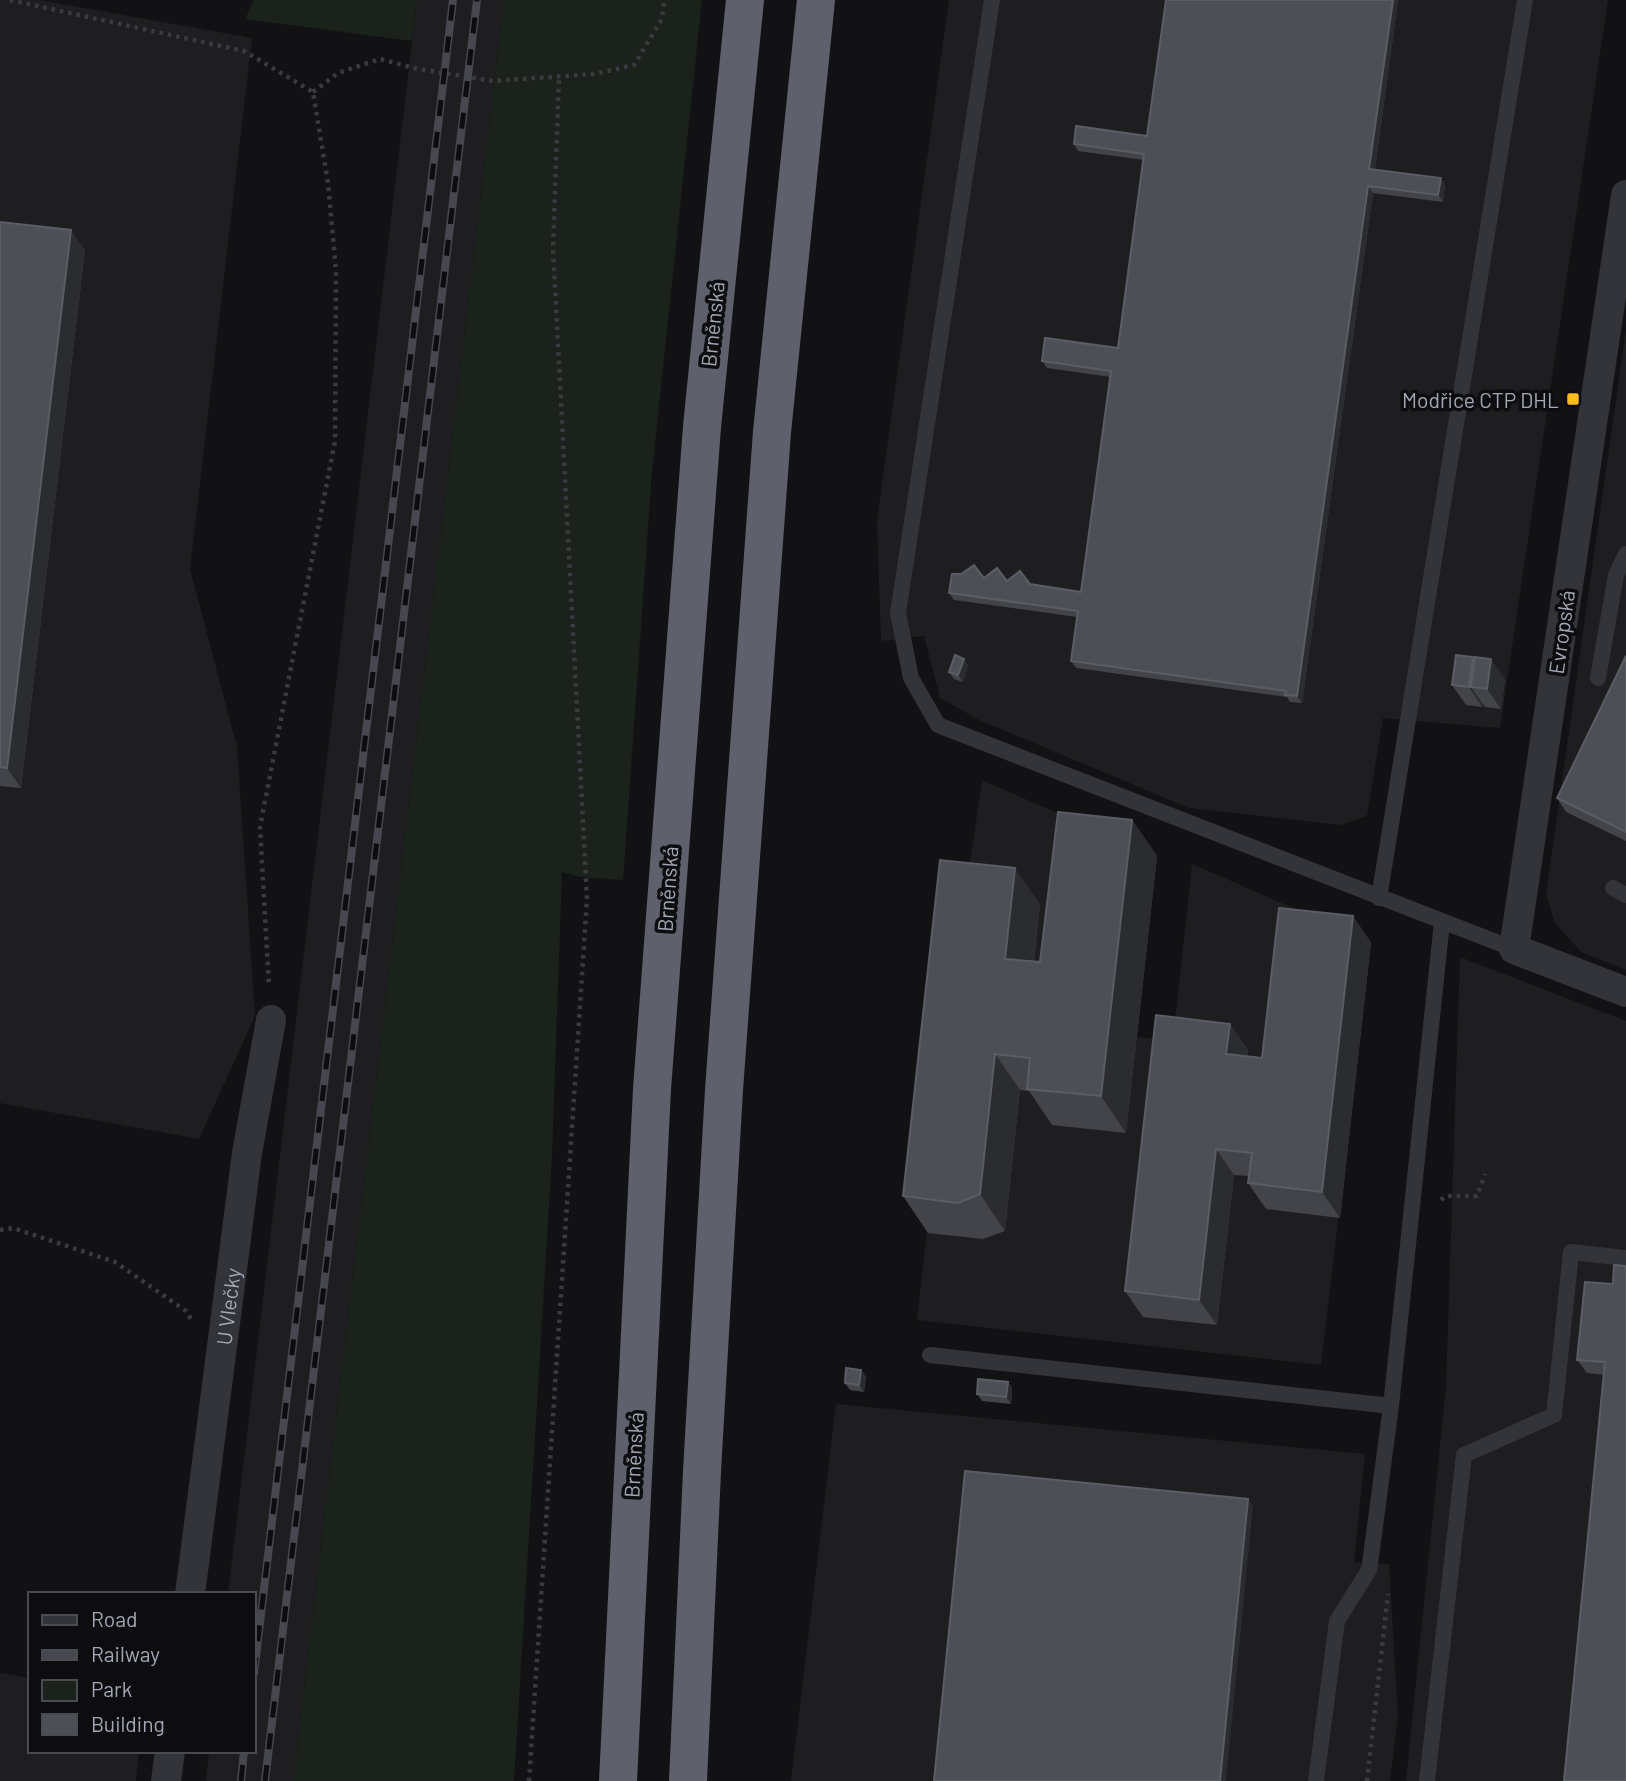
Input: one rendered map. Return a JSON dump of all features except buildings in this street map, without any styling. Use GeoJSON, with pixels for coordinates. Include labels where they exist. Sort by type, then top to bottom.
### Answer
{"type":"FeatureCollection","features":[{"type":"Feature","properties":{"kind":"highway","name":"Brněnská"},"geometry":{"type":"LineString","coordinates":[[618,1781],[652,1089],[702,427],[746,0]]}},
{"type":"Feature","properties":{"kind":"highway"},"geometry":{"type":"LineString","coordinates":[[688,1781],[702,1471],[726,1063],[772,432],[816,0]]}},
{"type":"Feature","properties":{"kind":"street","name":"Evropská"},"geometry":{"type":"LineString","coordinates":[[1514,949],[1626,195]]}},
{"type":"Feature","properties":{"kind":"street"},"geometry":{"type":"LineString","coordinates":[[1514,949],[1626,992]]}},
{"type":"Feature","properties":{"kind":"street","name":"U Vlečky"},"geometry":{"type":"LineString","coordinates":[[190,1592],[247,1153],[271,1020]]}},
{"type":"Feature","properties":{"kind":"street"},"geometry":{"type":"LineString","coordinates":[[166,1781],[170,1753]]}},
{"type":"Feature","properties":{"kind":"lane"},"geometry":{"type":"LineString","coordinates":[[992,0],[898,613],[911,678],[938,725],[1514,949]]}},
{"type":"Feature","properties":{"kind":"lane"},"geometry":{"type":"LineString","coordinates":[[1380,898],[1525,0]]}},
{"type":"Feature","properties":{"kind":"lane"},"geometry":{"type":"LineString","coordinates":[[1598,678],[1616,575],[1626,554]]}},
{"type":"Feature","properties":{"kind":"lane"},"geometry":{"type":"LineString","coordinates":[[1316,1781],[1337,1622],[1369,1570],[1391,1406],[1442,922]]}},
{"type":"Feature","properties":{"kind":"lane"},"geometry":{"type":"LineString","coordinates":[[1427,1781],[1464,1455],[1554,1415],[1571,1252],[1626,1258]]}},
{"type":"Feature","properties":{"kind":"lane"},"geometry":{"type":"LineString","coordinates":[[930,1355],[1391,1406]]}},
{"type":"Feature","properties":{"kind":"path"},"geometry":{"type":"LineString","coordinates":[[10,0],[244,51],[313,92],[328,183],[336,271],[335,441],[260,828],[271,1020]]}},
{"type":"Feature","properties":{"kind":"path"},"geometry":{"type":"LineString","coordinates":[[313,92],[338,73],[380,59],[418,69],[493,81],[594,74],[634,65],[662,19],[664,0]]}},
{"type":"Feature","properties":{"kind":"path"},"geometry":{"type":"LineString","coordinates":[[529,1781],[587,900],[553,250],[559,77]]}},
{"type":"Feature","properties":{"kind":"path"},"geometry":{"type":"LineString","coordinates":[[0,1230],[13,1228],[115,1262],[186,1311],[218,1361]]}},
{"type":"Feature","properties":{"kind":"shaded area"},"geometry":{"type":"Polygon","coordinates":[[[0,0],[40,0],[252,38],[190,569],[237,747],[255,1016],[199,1139],[0,1103],[0,0]]]}},
{"type":"Feature","properties":{"kind":"shaded area"},"geometry":{"type":"Polygon","coordinates":[[[417,0],[504,0],[293,1781],[206,1781],[209,1753],[256,1753],[256,1592],[228,1592],[417,0]]]}},
{"type":"Feature","properties":{"kind":"shaded area"},"geometry":{"type":"Polygon","coordinates":[[[949,0],[1608,0],[1500,728],[1383,718],[1367,816],[1340,825],[1189,808],[979,720],[940,698],[924,636],[881,641],[877,520],[949,0]]]}},
{"type":"Feature","properties":{"kind":"shaded area"},"geometry":{"type":"Polygon","coordinates":[[[1626,329],[1626,970],[1581,952],[1555,923],[1546,894],[1626,329]]]}},
{"type":"Feature","properties":{"kind":"shaded area"},"geometry":{"type":"Polygon","coordinates":[[[982,780],[1157,857],[1137,1037],[1173,1041],[1192,864],[1371,942],[1321,1365],[917,1320],[965,897],[982,780]]]}},
{"type":"Feature","properties":{"kind":"shaded area"},"geometry":{"type":"Polygon","coordinates":[[[1460,957],[1626,1021],[1626,1781],[1406,1781],[1446,1386],[1460,957]]]}},
{"type":"Feature","properties":{"kind":"shaded area"},"geometry":{"type":"Polygon","coordinates":[[[836,1404],[1365,1454],[1354,1562],[1389,1564],[1398,1715],[1390,1781],[791,1781],[836,1404]]]}},
{"type":"Feature","properties":{"kind":"shaded area"},"geometry":{"type":"Polygon","coordinates":[[[0,1673],[28,1678],[28,1753],[139,1753],[136,1781],[0,1781],[0,1673]]]}},
{"type":"Feature","properties":{"kind":"green space"},"geometry":{"type":"Polygon","coordinates":[[[254,0],[417,0],[412,41],[245,19],[254,0]]]}},
{"type":"Feature","properties":{"kind":"green space"},"geometry":{"type":"Polygon","coordinates":[[[504,0],[702,0],[652,472],[623,880],[581,877],[562,872],[552,1157],[514,1781],[293,1781],[504,0]]]}},
{"type":"Feature","properties":{"kind":"railway"},"geometry":{"type":"LineString","coordinates":[[256,1656],[453,0]]}},
{"type":"Feature","properties":{"kind":"railway"},"geometry":{"type":"LineString","coordinates":[[265,1781],[477,0]]}},
{"type":"Feature","properties":{"kind":"railway"},"geometry":{"type":"LineString","coordinates":[[241,1781],[244,1753]]}},
{"type":"Feature","properties":{"kind":"place","name":"Modřice CTP DHL"},"geometry":{"type":"Point","coordinates":[1573,399]}}]}
